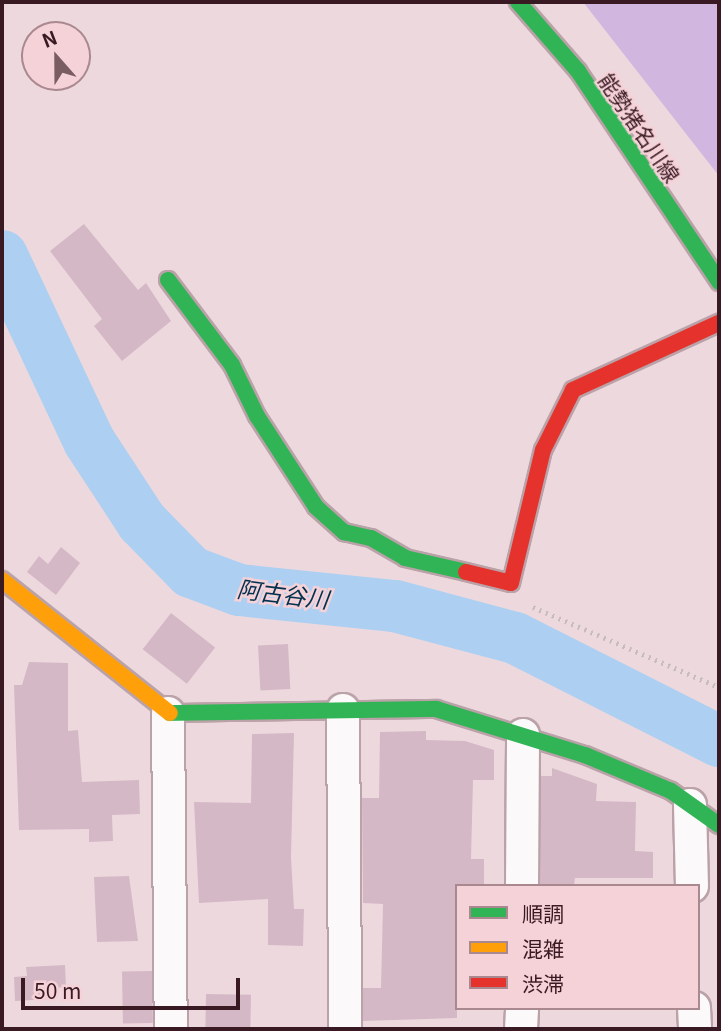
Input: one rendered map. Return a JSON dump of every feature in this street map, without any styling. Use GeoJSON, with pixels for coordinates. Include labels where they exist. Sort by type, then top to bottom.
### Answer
{"type":"FeatureCollection","features":[{"type":"Feature","properties":{"kind":"street","name":"能勢猪名川線"},"geometry":{"type":"LineString","coordinates":[[518,2],[578,71],[719,282]]}},
{"type":"Feature","properties":{"kind":"street"},"geometry":{"type":"LineString","coordinates":[[168,280],[232,365],[257,416],[316,507],[344,533],[371,538],[405,558],[511,583],[542,450],[573,390],[719,323]]}},
{"type":"Feature","properties":{"kind":"street"},"geometry":{"type":"LineString","coordinates":[[2,580],[168,713],[436,709],[597,760],[690,805],[719,825]]}},
{"type":"Feature","properties":{"kind":"street"},"geometry":{"type":"LineString","coordinates":[[343,710],[345,1029]]}},
{"type":"Feature","properties":{"kind":"street"},"geometry":{"type":"LineString","coordinates":[[168,713],[171,1029]]}},
{"type":"Feature","properties":{"kind":"street"},"geometry":{"type":"LineString","coordinates":[[522,884],[523,735]]}},
{"type":"Feature","properties":{"kind":"street"},"geometry":{"type":"LineString","coordinates":[[690,805],[692,884]]}},
{"type":"Feature","properties":{"kind":"street"},"geometry":{"type":"LineString","coordinates":[[522,1010],[522,1029]]}},
{"type":"Feature","properties":{"kind":"street"},"geometry":{"type":"LineString","coordinates":[[694,1010],[695,1029]]}},
{"type":"Feature","properties":{"kind":"path"},"geometry":{"type":"LineString","coordinates":[[511,583],[530,605],[719,687]]}},
{"type":"Feature","properties":{"kind":"shaded area"},"geometry":{"type":"Polygon","coordinates":[[[583,2],[719,2],[719,176],[583,2]]]}},
{"type":"Feature","properties":{"kind":"building"},"geometry":{"type":"Polygon","coordinates":[[[84,224],[138,290],[146,283],[171,321],[122,361],[94,326],[102,319],[50,251],[84,224]]]}},
{"type":"Feature","properties":{"kind":"building"},"geometry":{"type":"Polygon","coordinates":[[[61,547],[80,563],[56,595],[27,572],[39,556],[48,564],[61,547]]]}},
{"type":"Feature","properties":{"kind":"building"},"geometry":{"type":"Polygon","coordinates":[[[171,613],[215,647],[187,684],[143,649],[171,613]]]}},
{"type":"Feature","properties":{"kind":"building"},"geometry":{"type":"Polygon","coordinates":[[[288,644],[290,689],[260,691],[258,646],[288,644]]]}},
{"type":"Feature","properties":{"kind":"building"},"geometry":{"type":"Polygon","coordinates":[[[29,662],[68,663],[68,731],[78,730],[82,782],[139,780],[140,814],[112,815],[113,841],[89,842],[89,829],[19,830],[14,685],[22,685],[29,662]]]}},
{"type":"Feature","properties":{"kind":"building"},"geometry":{"type":"Polygon","coordinates":[[[426,731],[426,740],[465,741],[494,750],[494,780],[473,780],[471,859],[484,859],[484,884],[455,884],[457,1018],[363,1021],[363,988],[381,988],[383,904],[363,903],[362,798],[379,798],[380,732],[426,731]]]}},
{"type":"Feature","properties":{"kind":"building"},"geometry":{"type":"Polygon","coordinates":[[[294,733],[291,857],[294,909],[304,909],[303,946],[268,945],[268,899],[199,903],[194,802],[251,803],[252,734],[294,733]]]}},
{"type":"Feature","properties":{"kind":"building"},"geometry":{"type":"Polygon","coordinates":[[[552,768],[597,784],[596,801],[636,802],[635,851],[653,852],[653,878],[575,878],[574,884],[540,884],[541,776],[552,776],[552,768]]]}},
{"type":"Feature","properties":{"kind":"building"},"geometry":{"type":"Polygon","coordinates":[[[129,876],[138,941],[97,942],[94,877],[129,876]]]}},
{"type":"Feature","properties":{"kind":"building"},"geometry":{"type":"Polygon","coordinates":[[[65,965],[66,987],[51,988],[51,999],[15,1001],[14,977],[27,976],[26,967],[65,965]]]}},
{"type":"Feature","properties":{"kind":"building"},"geometry":{"type":"Polygon","coordinates":[[[152,971],[153,1023],[123,1024],[122,972],[152,971]]]}},
{"type":"Feature","properties":{"kind":"building"},"geometry":{"type":"Polygon","coordinates":[[[206,994],[251,995],[250,1029],[205,1028],[206,994]]]}},
{"type":"Feature","properties":{"kind":"waterway","name":"阿古谷川"},"geometry":{"type":"LineString","coordinates":[[2,256],[89,441],[142,522],[191,572],[239,590],[395,606],[515,638],[719,741]]}},
{"type":"Feature","properties":{"kind":"traffic: fast"},"geometry":{"type":"LineString","coordinates":[[518,2],[578,71],[719,282]]}},
{"type":"Feature","properties":{"kind":"traffic: fast"},"geometry":{"type":"LineString","coordinates":[[168,280],[232,365],[257,416],[316,507],[344,532],[371,538],[405,558],[466,572]]}},
{"type":"Feature","properties":{"kind":"traffic: fast"},"geometry":{"type":"LineString","coordinates":[[170,713],[436,709],[585,755],[671,791],[719,825]]}},
{"type":"Feature","properties":{"kind":"traffic: slow"},"geometry":{"type":"LineString","coordinates":[[2,580],[170,713]]}},
{"type":"Feature","properties":{"kind":"traffic: jam"},"geometry":{"type":"LineString","coordinates":[[466,572],[511,583],[543,450],[573,390],[719,323]]}}]}
